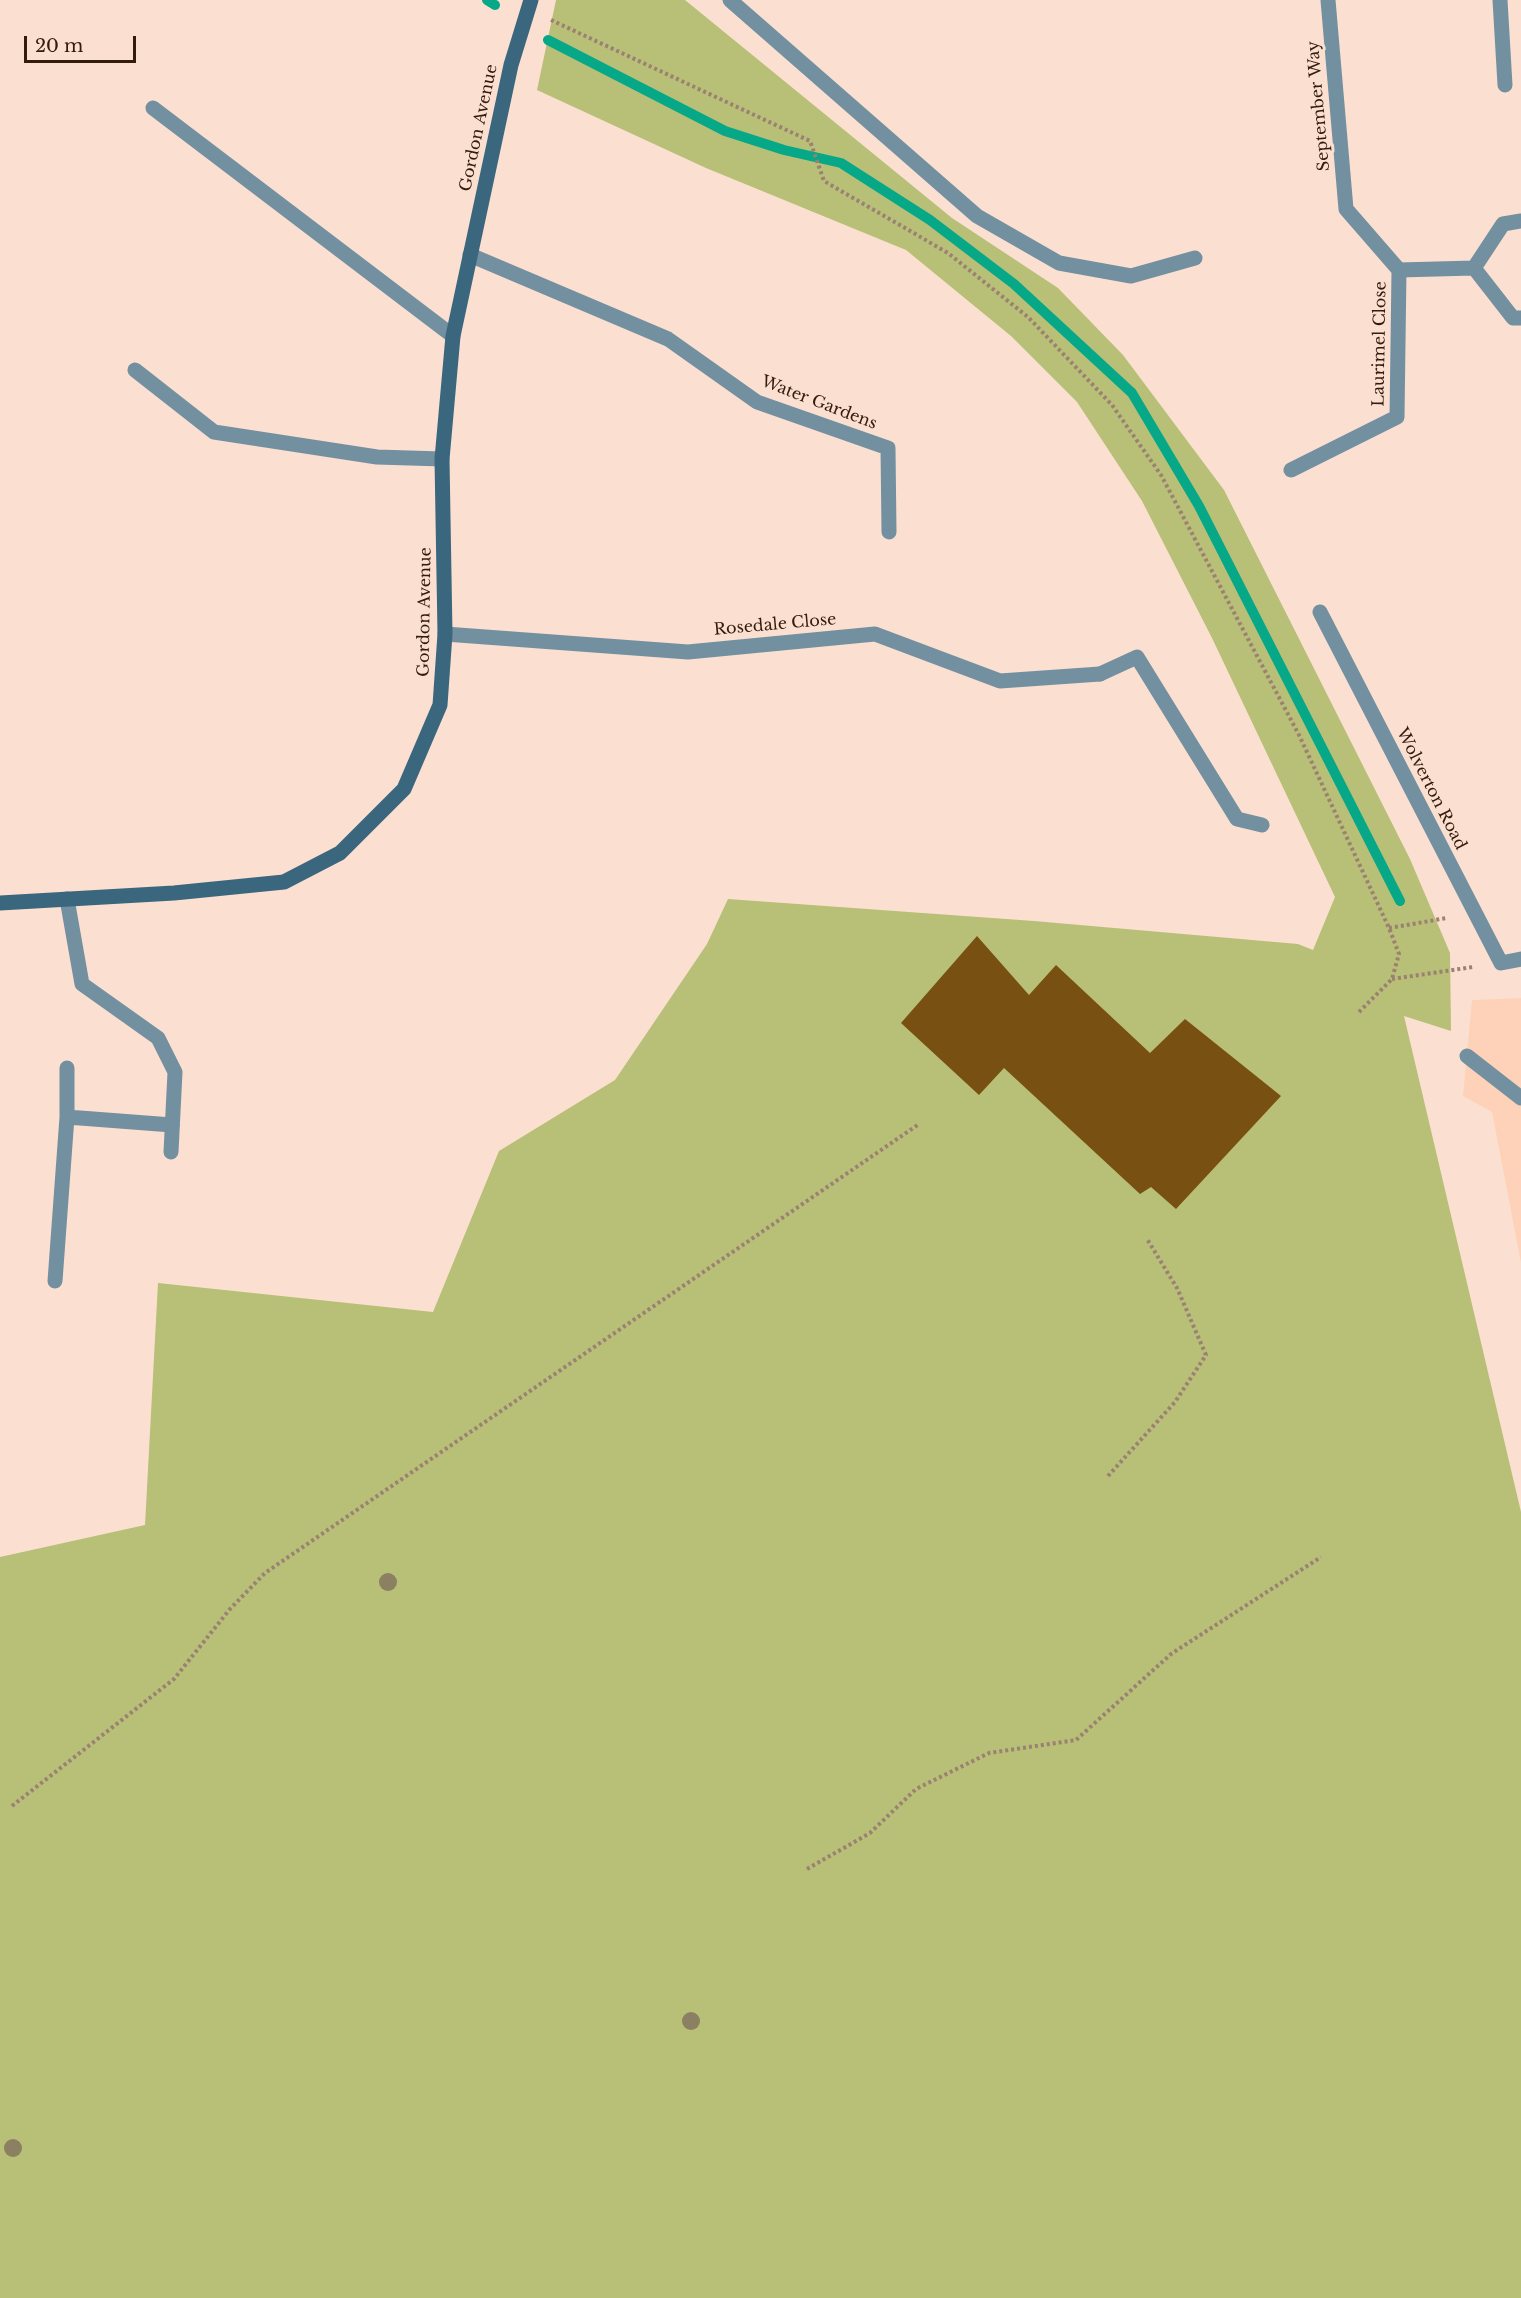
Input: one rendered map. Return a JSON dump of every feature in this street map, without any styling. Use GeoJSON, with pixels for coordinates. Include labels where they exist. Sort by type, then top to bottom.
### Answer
{"type":"FeatureCollection","features":[{"type":"Feature","properties":{"kind":"street"},"geometry":{"type":"LineString","coordinates":[[730,0],[977,216],[1059,263],[1131,276],[1195,258]]}},
{"type":"Feature","properties":{"kind":"street","name":"September Way"},"geometry":{"type":"LineString","coordinates":[[1328,0],[1346,209]]}},
{"type":"Feature","properties":{"kind":"street"},"geometry":{"type":"LineString","coordinates":[[1500,0],[1505,85]]}},
{"type":"Feature","properties":{"kind":"street","name":"Gordon Avenue"},"geometry":{"type":"LineString","coordinates":[[0,903],[174,893],[284,882],[340,853],[404,789],[440,705],[445,634],[442,459],[453,336],[511,66],[529,4]]}},
{"type":"Feature","properties":{"kind":"street"},"geometry":{"type":"LineString","coordinates":[[153,108],[453,336]]}},
{"type":"Feature","properties":{"kind":"street","name":"Laurimel Close"},"geometry":{"type":"LineString","coordinates":[[1291,470],[1397,417],[1399,270],[1346,209]]}},
{"type":"Feature","properties":{"kind":"street"},"geometry":{"type":"LineString","coordinates":[[1473,268],[1503,224],[1521,221]]}},
{"type":"Feature","properties":{"kind":"street","name":"Water Gardens"},"geometry":{"type":"LineString","coordinates":[[470,255],[668,339],[757,402],[888,448],[889,532]]}},
{"type":"Feature","properties":{"kind":"street"},"geometry":{"type":"LineString","coordinates":[[1399,270],[1473,268]]}},
{"type":"Feature","properties":{"kind":"street"},"geometry":{"type":"LineString","coordinates":[[1473,268],[1514,318],[1521,318]]}},
{"type":"Feature","properties":{"kind":"street"},"geometry":{"type":"LineString","coordinates":[[135,370],[214,432],[377,457],[442,459]]}},
{"type":"Feature","properties":{"kind":"street","name":"Wolverton Road"},"geometry":{"type":"LineString","coordinates":[[1320,612],[1501,963]]}},
{"type":"Feature","properties":{"kind":"street","name":"Rosedale Close"},"geometry":{"type":"LineString","coordinates":[[445,634],[688,652],[876,634],[1000,681],[1100,674],[1137,657],[1237,819],[1262,825]]}},
{"type":"Feature","properties":{"kind":"street"},"geometry":{"type":"LineString","coordinates":[[67,899],[82,984],[158,1038],[174,1072],[171,1152]]}},
{"type":"Feature","properties":{"kind":"street"},"geometry":{"type":"LineString","coordinates":[[1501,963],[1521,958]]}},
{"type":"Feature","properties":{"kind":"street"},"geometry":{"type":"LineString","coordinates":[[1467,1056],[1521,1098]]}},
{"type":"Feature","properties":{"kind":"street"},"geometry":{"type":"LineString","coordinates":[[55,1281],[67,1117],[67,1068]]}},
{"type":"Feature","properties":{"kind":"street"},"geometry":{"type":"LineString","coordinates":[[67,1117],[172,1125]]}},
{"type":"Feature","properties":{"kind":"path"},"geometry":{"type":"LineString","coordinates":[[529,4],[810,141],[824,181],[948,253],[1028,317],[1112,405],[1161,475],[1299,735],[1389,928],[1399,954],[1392,979],[1359,1012]]}},
{"type":"Feature","properties":{"kind":"path"},"geometry":{"type":"LineString","coordinates":[[1389,928],[1475,915]]}},
{"type":"Feature","properties":{"kind":"path"},"geometry":{"type":"LineString","coordinates":[[1392,979],[1501,963]]}},
{"type":"Feature","properties":{"kind":"path"},"geometry":{"type":"LineString","coordinates":[[12,1806],[174,1679],[230,1609],[265,1573],[919,1124]]}},
{"type":"Feature","properties":{"kind":"path"},"geometry":{"type":"LineString","coordinates":[[1108,1476],[1175,1402],[1206,1354],[1177,1287],[1147,1239]]}},
{"type":"Feature","properties":{"kind":"path"},"geometry":{"type":"LineString","coordinates":[[807,1869],[870,1833],[916,1789],[989,1753],[1077,1740],[1171,1654],[1321,1557]]}},
{"type":"Feature","properties":{"kind":"shaded area"},"geometry":{"type":"Polygon","coordinates":[[[1521,998],[1521,1263],[1492,1112],[1463,1096],[1472,1000],[1521,998]]]}},
{"type":"Feature","properties":{"kind":"green space"},"geometry":{"type":"Polygon","coordinates":[[[556,0],[685,0],[952,218],[1058,288],[1123,355],[1224,490],[1410,859],[1450,953],[1451,1031],[1404,1016],[1521,1512],[1521,2298],[0,2298],[0,1557],[145,1525],[158,1283],[433,1312],[499,1151],[615,1080],[707,944],[728,899],[1034,921],[1298,944],[1313,950],[1335,897],[1212,638],[1142,501],[1077,402],[1011,336],[906,250],[706,168],[537,90],[556,0]]]}},
{"type":"Feature","properties":{"kind":"building"},"geometry":{"type":"Polygon","coordinates":[[[977,936],[1029,995],[1056,965],[1150,1053],[1185,1019],[1281,1096],[1176,1209],[1151,1187],[1140,1194],[1004,1068],[979,1095],[901,1023],[977,936]]]}},
{"type":"Feature","properties":{"kind":"waterway"},"geometry":{"type":"LineString","coordinates":[[487,0],[495,5]]}},
{"type":"Feature","properties":{"kind":"waterway"},"geometry":{"type":"LineString","coordinates":[[548,40],[725,131],[784,150],[841,163],[930,220],[1014,284],[1132,393],[1199,506],[1400,901]]}}]}
